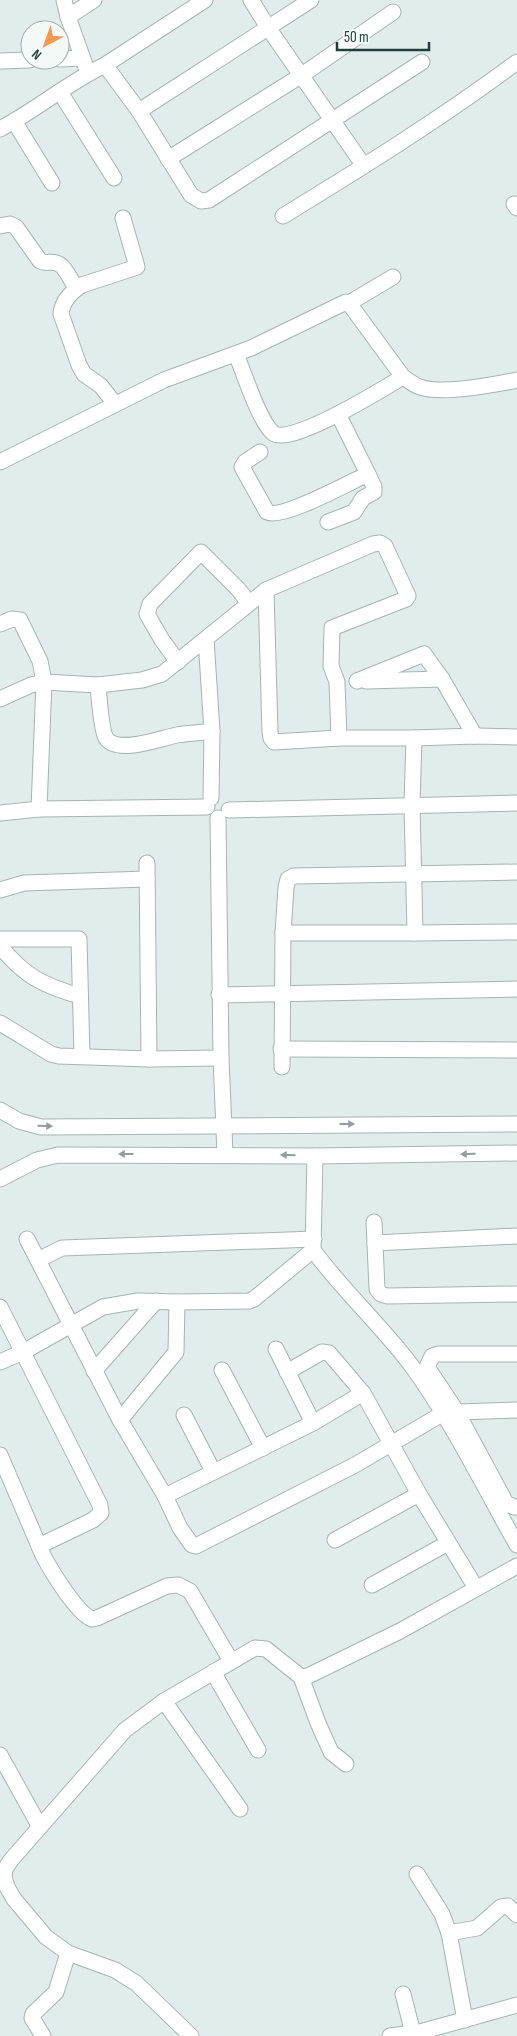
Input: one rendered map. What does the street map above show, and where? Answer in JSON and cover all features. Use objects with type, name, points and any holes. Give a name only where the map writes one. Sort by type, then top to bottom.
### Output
[{"type":"street","points":[[64,0],[68,17],[88,73]]},
{"type":"street","points":[[68,17],[94,0]]},
{"type":"street","points":[[0,129],[88,73],[106,65],[205,0]]},
{"type":"street","points":[[251,0],[364,166]]},
{"type":"street","points":[[139,111],[269,29],[311,0]]},
{"type":"street","points":[[168,158],[302,75],[393,12]]},
{"type":"street","points":[[70,59],[82,58]]},
{"type":"street","points":[[0,61],[20,60]]},
{"type":"street","points":[[106,65],[139,111],[192,195],[201,201],[209,200],[331,119],[422,62]]},
{"type":"street","points":[[283,216],[364,166],[478,91],[517,62]]},
{"type":"street","points":[[60,92],[114,178]]},
{"type":"street","points":[[14,121],[52,183]]},
{"type":"street","points":[[115,404],[101,386],[84,374],[61,314],[65,300],[76,288],[137,267],[123,218]]},
{"type":"street","points":[[0,226],[10,224],[16,227],[40,261],[59,264],[76,288]]},
{"type":"street","points":[[0,462],[164,380],[236,354],[342,304],[349,303],[393,277]]},
{"type":"street","points":[[349,303],[403,378],[414,385],[428,389],[474,387],[517,380]]},
{"type":"street","points":[[236,354],[265,423],[275,435],[281,437],[304,430],[338,414],[403,378]]},
{"type":"street","points":[[328,522],[354,512],[363,498],[374,492],[368,474],[338,414]]},
{"type":"street","points":[[260,452],[244,462],[242,466],[267,512],[270,514],[285,511],[319,498],[368,474]]},
{"type":"street","points":[[0,699],[31,685],[44,682],[98,684],[142,680],[162,674],[266,590],[373,544],[380,543],[385,546],[408,597],[332,628],[331,666],[338,682],[339,738]]},
{"type":"street","points":[[178,662],[162,640],[147,614],[150,604],[201,552],[238,589],[249,603]]},
{"type":"street","points":[[266,590],[271,738],[276,743],[339,738],[517,737]]},
{"type":"street","points":[[0,624],[12,619],[20,620],[40,662],[44,682],[39,809]]},
{"type":"street","points":[[206,639],[212,731],[210,815],[412,804],[517,802]]},
{"type":"street","points":[[357,681],[423,654],[442,679],[475,736]]},
{"type":"street","points":[[338,682],[442,679]]},
{"type":"street","points":[[98,684],[105,735],[110,743],[115,745],[143,744],[176,736],[212,731]]},
{"type":"street","points":[[414,738],[412,874],[415,934]]},
{"type":"street","points":[[0,813],[39,809],[209,802],[219,796],[229,802],[224,814],[220,995],[225,1154]]},
{"type":"street","points":[[147,863],[149,1058]]},
{"type":"street","points":[[282,1067],[283,932],[286,881],[290,877],[517,872]]},
{"type":"street","points":[[0,890],[24,883],[146,880]]},
{"type":"street","points":[[283,932],[415,934],[517,932]]},
{"type":"street","points":[[0,939],[79,939],[82,1056]]},
{"type":"street","points":[[0,946],[19,968],[42,983],[80,996]]},
{"type":"street","points":[[220,995],[517,989]]},
{"type":"street","points":[[0,1023],[51,1054],[59,1056],[221,1058]]},
{"type":"street","points":[[281,1049],[517,1050]]},
{"type":"street","points":[[0,1110],[19,1121],[41,1127],[224,1124],[517,1124]]},
{"type":"street","points":[[0,1179],[37,1160],[58,1155],[225,1154],[315,1156],[517,1153]]},
{"type":"street","points":[[315,1156],[313,1244],[331,1274],[390,1338],[450,1413],[506,1503],[514,1508],[517,1506]]},
{"type":"street","points":[[374,1222],[377,1290],[381,1294],[387,1296],[517,1294]]},
{"type":"street","points":[[376,1243],[517,1236]]},
{"type":"street","points":[[27,1239],[70,1326],[120,1420],[165,1496],[188,1542],[196,1546],[450,1413],[517,1410]]},
{"type":"street","points":[[38,1260],[62,1248],[313,1244]]},
{"type":"street","points":[[0,1362],[23,1352],[103,1307],[138,1301],[177,1302],[254,1299],[313,1244]]},
{"type":"street","points":[[94,1371],[156,1301]]},
{"type":"street","points":[[120,1420],[176,1352],[177,1302]]},
{"type":"street","points":[[0,1307],[101,1509],[98,1516],[93,1520],[39,1546]]},
{"type":"street","points":[[276,1349],[313,1423]]},
{"type":"street","points":[[287,1372],[319,1354],[329,1353],[363,1393],[419,1494],[476,1588]]},
{"type":"street","points":[[517,1354],[438,1354],[432,1356],[427,1367],[517,1545]]},
{"type":"street","points":[[222,1370],[263,1448]]},
{"type":"street","points":[[165,1496],[313,1423],[363,1393]]},
{"type":"street","points":[[184,1415],[213,1471]]},
{"type":"street","points":[[0,1456],[44,1560],[80,1610],[92,1619],[167,1586],[183,1586],[190,1591],[231,1661]]},
{"type":"street","points":[[335,1540],[419,1494]]},
{"type":"street","points":[[372,1584],[448,1543]]},
{"type":"street","points":[[301,1677],[316,1673],[400,1631],[517,1566]]},
{"type":"street","points":[[191,2036],[154,1999],[129,1979],[115,1970],[68,1953],[46,1937],[14,1899],[4,1877],[11,1860],[125,1730],[164,1701],[255,1648],[263,1648],[273,1654],[301,1677],[331,1752],[346,1764]]},
{"type":"street","points":[[213,1672],[258,1750]]},
{"type":"street","points":[[164,1701],[240,1809]]},
{"type":"street","points":[[0,1755],[40,1827]]},
{"type":"street","points":[[417,1874],[442,1914],[449,1933],[465,2020]]},
{"type":"street","points":[[449,1933],[477,1928],[501,1907],[508,1906],[517,1915]]},
{"type":"street","points":[[43,2036],[32,2018],[33,2014],[56,1992],[68,1953]]},
{"type":"street","points":[[403,1994],[413,2033]]},
{"type":"street","points":[[390,2036],[413,2033],[517,2006]]}]
